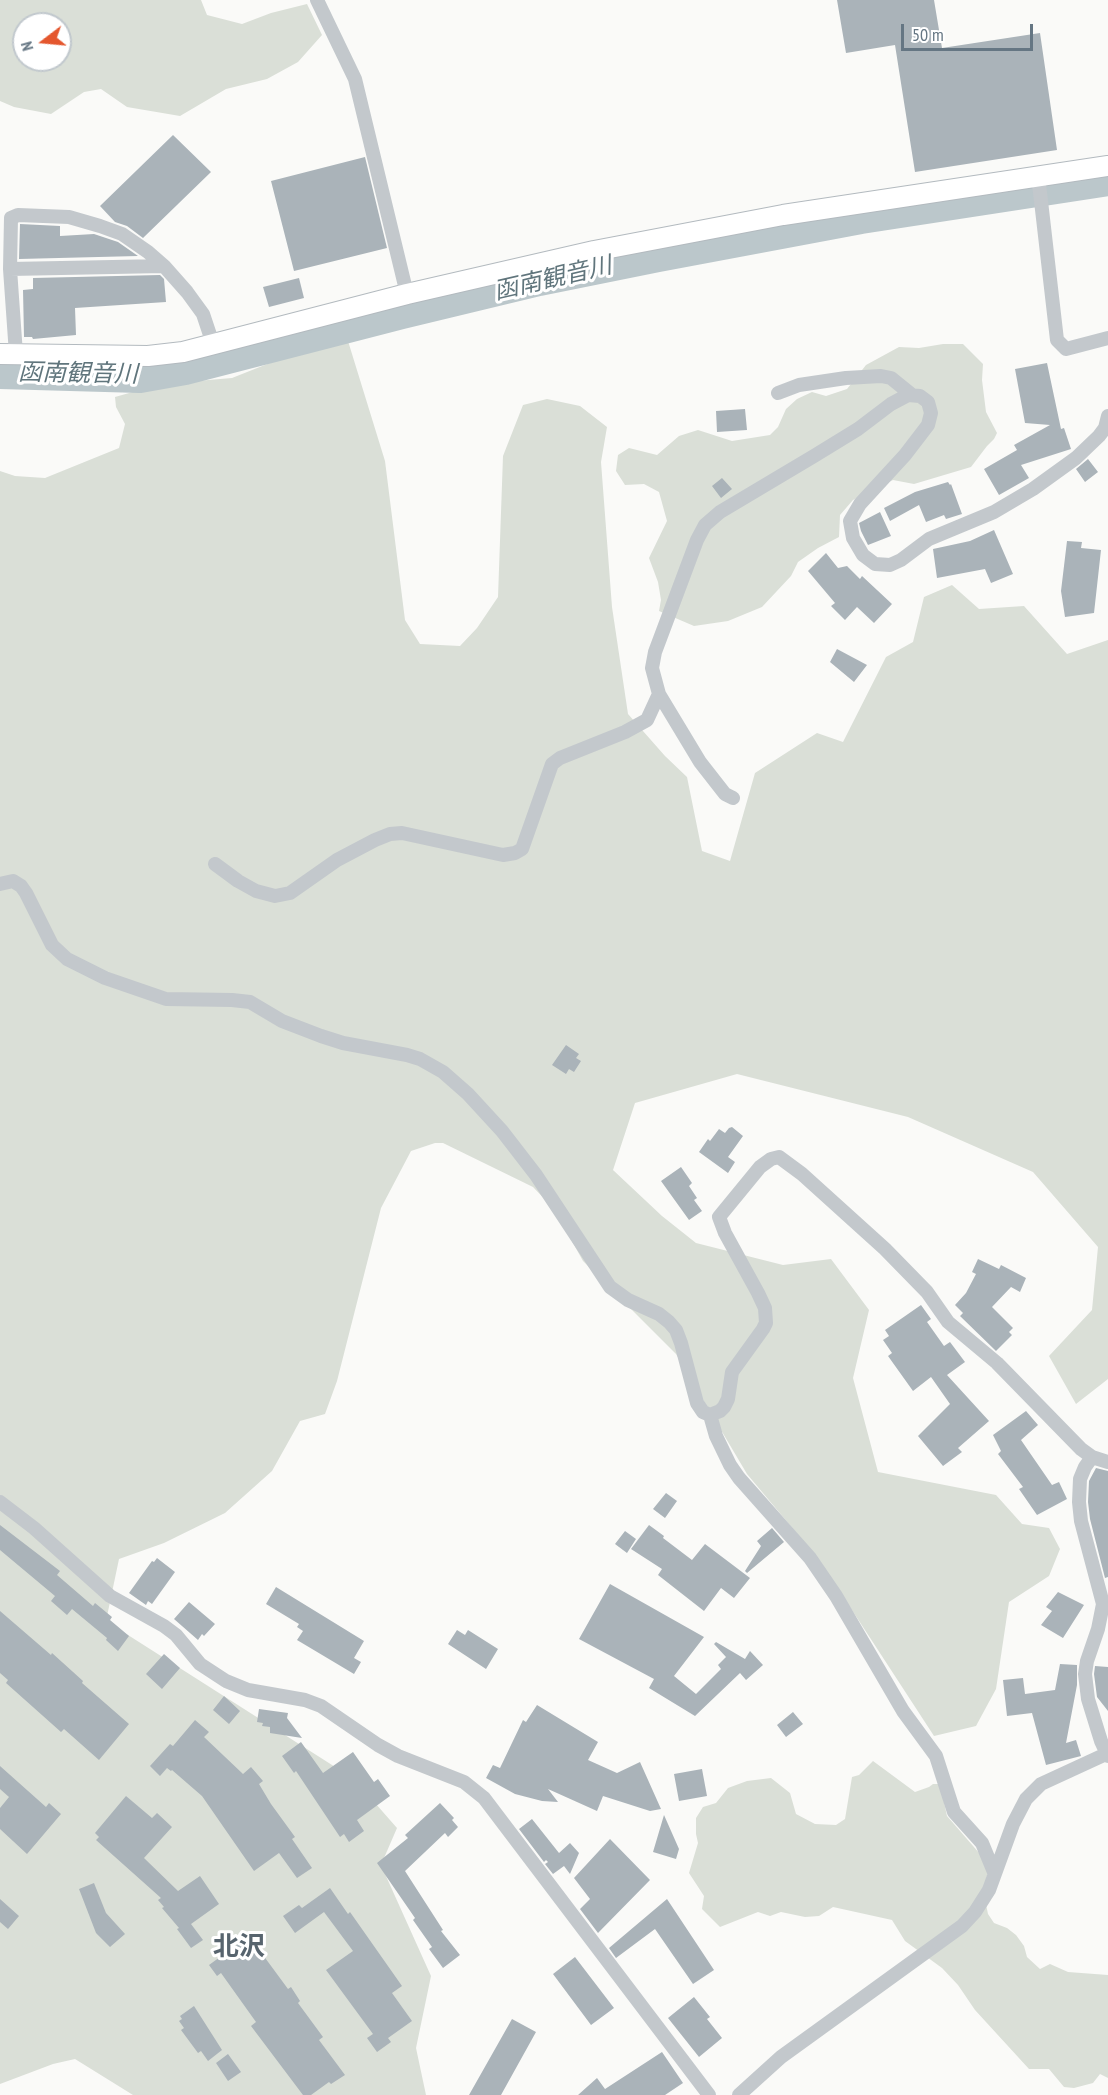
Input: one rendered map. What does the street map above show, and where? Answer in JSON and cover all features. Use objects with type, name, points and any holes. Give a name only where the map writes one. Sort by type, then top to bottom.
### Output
[{"type":"street","points":[[317,0],[355,79],[407,294]]},
{"type":"street","points":[[213,344],[203,314],[187,292],[164,266],[122,234],[69,217],[18,214],[10,218],[8,354],[148,356],[183,352],[407,294],[594,251],[733,224],[1038,175],[1108,166]]},
{"type":"street","points":[[1038,175],[1057,340],[1066,349],[1108,338]]},
{"type":"street","points":[[10,269],[164,266]]},
{"type":"street","points":[[778,393],[799,385],[846,378],[881,376],[891,378],[912,395]]},
{"type":"street","points":[[733,798],[725,794],[700,762],[659,694],[652,668],[655,652],[697,540],[705,525],[720,512],[840,440],[891,404],[912,395],[920,396],[928,402],[931,413],[928,425],[905,455],[860,504],[850,521],[850,528],[862,555],[875,564],[890,565],[901,560],[929,539],[994,512],[1033,489],[1076,458],[1099,436],[1105,428],[1108,416]]},
{"type":"street","points":[[216,864],[256,891],[275,896],[290,893],[337,860],[390,834],[402,833],[503,855],[515,853],[522,849],[552,765],[560,758],[625,732],[647,720],[659,694]]},
{"type":"street","points":[[0,884],[13,881],[21,886],[51,945],[67,959],[105,978],[166,999],[244,1000],[300,1029],[343,1043],[407,1055],[420,1059],[443,1072],[468,1094],[502,1131],[536,1175],[610,1287],[628,1300],[659,1314],[676,1330],[697,1403],[703,1412],[710,1415],[724,1407],[728,1399],[732,1372],[766,1323],[765,1308],[724,1233],[719,1217],[760,1167],[771,1159],[779,1157],[802,1174],[885,1249],[927,1292],[948,1322],[997,1363],[1092,1457],[1108,1462]]},
{"type":"street","points":[[710,1415],[716,1436],[730,1465],[810,1558],[836,1596],[903,1711],[936,1756],[954,1812],[982,1843],[994,1872]]},
{"type":"street","points":[[739,2095],[781,2057],[962,1926],[983,1900],[1020,1809],[1033,1791],[1106,1746],[1088,1699],[1085,1674],[1103,1604],[1078,1503],[1080,1479],[1092,1457]]},
{"type":"street","points":[[0,1502],[34,1528],[110,1596],[176,1635],[200,1664],[226,1682],[248,1690],[305,1700],[321,1706],[378,1745],[398,1756],[464,1782],[484,1798],[709,2095]]},
{"type":"shaded area","points":[[0,0],[201,0],[207,15],[242,24],[271,13],[307,4],[322,35],[298,62],[267,79],[226,89],[180,116],[127,107],[101,89],[84,92],[51,114],[14,107],[0,101]]},
{"type":"shaded area","points":[[348,341],[385,461],[405,620],[420,644],[460,646],[477,628],[498,597],[503,456],[523,405],[547,399],[580,406],[607,427],[601,462],[612,607],[628,714],[687,777],[702,851],[730,861],[755,773],[817,733],[843,742],[886,657],[913,642],[924,597],[952,585],[979,609],[1024,606],[1067,654],[1108,640],[1108,1379],[1076,1404],[1049,1356],[1092,1310],[1098,1247],[1033,1172],[908,1117],[737,1074],[635,1103],[613,1170],[662,1216],[696,1243],[783,1265],[831,1259],[869,1310],[853,1378],[878,1472],[996,1495],[1022,1524],[1049,1528],[1060,1549],[1049,1576],[1009,1602],[996,1689],[976,1726],[934,1736],[820,1561],[747,1474],[676,1354],[583,1261],[554,1209],[533,1187],[443,1143],[435,1143],[411,1151],[381,1208],[337,1381],[325,1414],[300,1421],[272,1471],[225,1513],[164,1543],[119,1559],[106,1621],[354,1779],[397,1828],[381,1865],[431,1976],[416,2048],[426,2095],[133,2095],[75,2059],[53,2064],[0,2084],[0,471],[15,476],[45,478],[119,448],[125,424],[116,407],[115,397],[161,384],[232,378],[300,351]]},
{"type":"shaded area","points":[[943,344],[963,344],[983,364],[982,380],[986,412],[997,433],[971,467],[914,484],[893,480],[853,500],[840,515],[839,537],[798,562],[791,576],[762,607],[728,621],[694,626],[659,611],[661,600],[658,582],[649,558],[667,521],[659,492],[644,484],[625,485],[616,471],[618,455],[629,448],[657,455],[679,436],[698,430],[732,441],[770,435],[778,427],[786,409],[797,399],[812,392],[826,396],[847,389],[866,365],[899,347],[919,348]]},
{"type":"shaded area","points":[[873,1761],[915,1792],[933,1784],[940,1784],[947,1816],[980,1854],[989,1869],[983,1890],[988,1914],[994,1923],[1007,1928],[1016,1935],[1024,1946],[1027,1957],[1040,1969],[1050,1964],[1068,1972],[1108,1975],[1108,2078],[1100,2074],[1093,2083],[1074,2088],[1064,2087],[1049,2069],[1029,2069],[975,2010],[958,1985],[942,1968],[905,1941],[892,1920],[833,1907],[819,1916],[805,1917],[781,1912],[770,1916],[758,1912],[720,1927],[702,1909],[704,1896],[689,1873],[698,1843],[696,1818],[703,1807],[716,1803],[728,1788],[747,1781],[771,1778],[790,1793],[796,1814],[815,1824],[836,1825],[845,1819],[852,1777],[859,1775]]},
{"type":"building","points":[[837,0],[934,0],[942,48],[1040,33],[1057,150],[915,172],[895,45],[846,53]]},
{"type":"building","points":[[173,135],[211,172],[143,238],[127,226],[115,222],[100,206]]},
{"type":"building","points":[[365,157],[387,248],[294,271],[271,181]]},
{"type":"building","points":[[20,224],[60,226],[60,236],[94,234],[118,242],[138,256],[19,259]]},
{"type":"building","points":[[160,275],[164,279],[166,302],[75,308],[76,335],[33,339],[24,337],[23,290],[33,289],[33,278]]},
{"type":"building","points":[[299,278],[304,298],[269,307],[263,287]]},
{"type":"building","points":[[1047,363],[1061,429],[1064,428],[1071,449],[1021,465],[1029,478],[999,495],[984,469],[1017,450],[1014,445],[1050,425],[1025,423],[1015,369]]},
{"type":"building","points":[[745,409],[747,430],[717,432],[716,411]]},
{"type":"building","points":[[1088,459],[1098,472],[1085,482],[1076,469]]},
{"type":"building","points":[[722,478],[732,489],[721,498],[712,486]]},
{"type":"building","points":[[948,482],[951,484],[962,514],[946,519],[944,515],[926,522],[919,505],[890,521],[884,508],[915,492]]},
{"type":"building","points":[[880,512],[891,536],[868,545],[859,523]]},
{"type":"building","points":[[994,530],[1013,574],[991,583],[985,569],[937,578],[933,549],[970,541]]},
{"type":"building","points":[[1067,541],[1082,542],[1081,548],[1101,550],[1094,613],[1065,617],[1061,591]]},
{"type":"building","points":[[826,553],[838,568],[847,566],[860,579],[862,576],[892,604],[874,623],[857,607],[845,620],[831,606],[835,603],[808,571]]},
{"type":"building","points":[[837,649],[867,665],[854,682],[830,662]]},
{"type":"building","points":[[566,1045],[579,1054],[576,1058],[581,1061],[574,1072],[569,1069],[566,1074],[552,1065]]},
{"type":"building","points":[[732,1127],[743,1136],[728,1157],[735,1162],[728,1173],[699,1152],[719,1129],[725,1133]]},
{"type":"building","points":[[681,1167],[692,1183],[689,1186],[697,1198],[694,1200],[702,1211],[689,1220],[661,1181]]},
{"type":"building","points":[[978,1259],[999,1269],[1001,1265],[1026,1278],[1020,1292],[1011,1287],[992,1307],[1013,1328],[1009,1332],[1012,1335],[996,1351],[960,1316],[963,1313],[955,1305],[966,1293],[976,1274],[972,1272]]},
{"type":"building","points":[[921,1305],[931,1319],[927,1322],[944,1346],[950,1342],[965,1362],[947,1375],[989,1421],[958,1448],[962,1452],[943,1466],[918,1436],[950,1404],[931,1377],[913,1391],[888,1356],[892,1353],[883,1340],[889,1336],[885,1330]]},
{"type":"building","points":[[1026,1411],[1038,1425],[1021,1440],[1052,1485],[1059,1482],[1067,1499],[1037,1515],[1019,1489],[1023,1487],[998,1454],[1001,1451],[993,1435]]},
{"type":"building","points":[[1096,1468],[1108,1471],[1108,1577],[1105,1578],[1088,1502],[1089,1481]]},
{"type":"building","points":[[666,1493],[677,1501],[665,1518],[653,1509]]},
{"type":"building","points":[[0,1525],[60,1571],[57,1575],[93,1606],[95,1603],[112,1617],[110,1620],[129,1636],[118,1651],[106,1640],[107,1638],[72,1609],[67,1615],[51,1601],[55,1596],[0,1550]]},
{"type":"building","points":[[649,1525],[692,1560],[705,1544],[750,1578],[734,1598],[721,1588],[704,1611],[658,1575],[662,1569],[631,1549]]},
{"type":"building","points":[[772,1528],[784,1542],[747,1573],[745,1571],[761,1546],[757,1541]]},
{"type":"building","points":[[625,1531],[636,1539],[627,1553],[615,1544]]},
{"type":"building","points":[[157,1558],[175,1572],[152,1604],[148,1601],[146,1605],[129,1593],[152,1561],[154,1562]]},
{"type":"building","points":[[610,1584],[704,1637],[674,1676],[696,1694],[721,1669],[718,1665],[726,1657],[714,1644],[716,1642],[745,1659],[750,1651],[763,1665],[746,1680],[740,1673],[695,1716],[649,1688],[654,1679],[579,1639]]},
{"type":"building","points":[[276,1587],[364,1641],[354,1658],[361,1662],[354,1674],[297,1640],[303,1631],[297,1627],[299,1624],[266,1604]]},
{"type":"building","points":[[1058,1592],[1084,1605],[1063,1638],[1041,1625],[1052,1611],[1046,1607]]},
{"type":"building","points":[[189,1602],[215,1624],[198,1640],[174,1619]]},
{"type":"building","points":[[0,1611],[51,1655],[52,1653],[129,1724],[99,1760],[64,1729],[61,1732],[6,1683],[8,1680],[0,1673]]},
{"type":"building","points":[[457,1630],[465,1635],[468,1630],[498,1649],[486,1669],[448,1644]]},
{"type":"building","points":[[164,1654],[180,1668],[162,1689],[146,1674]]},
{"type":"building","points":[[1060,1664],[1077,1665],[1077,1685],[1066,1743],[1076,1740],[1081,1756],[1046,1765],[1032,1713],[1007,1716],[1003,1680],[1023,1678],[1025,1694],[1055,1690]]},
{"type":"building","points":[[1095,1666],[1108,1667],[1108,1711],[1097,1697]]},
{"type":"building","points":[[224,1696],[240,1711],[229,1724],[213,1710]]},
{"type":"building","points":[[537,1705],[598,1742],[588,1760],[617,1773],[640,1762],[661,1809],[650,1811],[603,1796],[597,1811],[548,1789],[558,1802],[542,1801],[515,1794],[486,1778],[493,1765],[500,1768],[523,1720],[526,1722]]},
{"type":"building","points":[[259,1709],[288,1713],[287,1718],[302,1738],[270,1733],[270,1727],[262,1726],[263,1723],[257,1722]]},
{"type":"building","points":[[793,1712],[803,1724],[786,1737],[777,1725]]},
{"type":"building","points":[[195,1720],[209,1732],[204,1737],[243,1774],[251,1767],[263,1781],[259,1784],[295,1837],[292,1839],[312,1868],[297,1878],[279,1853],[254,1871],[202,1796],[172,1770],[167,1768],[160,1776],[150,1766],[170,1744],[173,1746]]},
{"type":"building","points":[[301,1742],[323,1773],[353,1752],[374,1782],[378,1779],[390,1796],[357,1820],[364,1831],[349,1842],[344,1834],[340,1837],[296,1771],[294,1773],[282,1756]]},
{"type":"building","points":[[0,1766],[46,1807],[49,1803],[61,1814],[27,1854],[0,1829],[0,1808],[9,1797],[0,1789]]},
{"type":"building","points":[[702,1769],[707,1796],[679,1801],[674,1774]]},
{"type":"building","points":[[126,1796],[152,1818],[157,1813],[172,1827],[144,1858],[178,1891],[200,1876],[219,1904],[191,1924],[203,1940],[191,1948],[177,1929],[179,1928],[162,1908],[164,1907],[158,1900],[161,1898],[96,1840],[99,1837],[95,1833]]},
{"type":"building","points":[[440,1803],[454,1818],[452,1820],[458,1827],[448,1837],[445,1833],[405,1871],[443,1930],[441,1931],[460,1955],[443,1968],[429,1949],[432,1947],[413,1920],[415,1918],[377,1863],[408,1838],[405,1835]]},
{"type":"building","points":[[664,1815],[679,1849],[676,1859],[653,1852]]},
{"type":"building","points":[[532,1819],[559,1853],[570,1843],[579,1853],[570,1874],[564,1866],[553,1874],[545,1864],[548,1862],[546,1860],[544,1862],[519,1829]]},
{"type":"building","points":[[610,1839],[650,1880],[598,1933],[580,1909],[590,1899],[574,1878]]},
{"type":"building","points":[[94,1883],[106,1913],[125,1934],[110,1947],[96,1933],[79,1889]]},
{"type":"building","points":[[330,1888],[348,1914],[350,1912],[402,1986],[392,1993],[412,2021],[388,2038],[391,2042],[377,2052],[367,2038],[373,2034],[326,1970],[353,1951],[324,1912],[295,1933],[283,1916],[299,1905],[302,1908]]},
{"type":"building","points":[[0,1899],[19,1916],[8,1929],[0,1922]]},
{"type":"building","points":[[667,1899],[714,1970],[693,1984],[655,1929],[616,1958],[609,1948]]},
{"type":"building","points":[[249,1936],[288,1989],[291,1987],[300,2001],[298,2003],[323,2037],[319,2040],[345,2075],[331,2084],[329,2082],[311,2095],[303,2095],[251,2026],[256,2022],[221,1973],[217,1976],[209,1965]]},
{"type":"building","points":[[575,1957],[614,2008],[591,2025],[553,1974]]},
{"type":"building","points":[[694,1997],[710,2017],[707,2019],[722,2038],[699,2057],[668,2018]]},
{"type":"building","points":[[194,2006],[222,2050],[208,2061],[201,2051],[198,2053],[181,2030],[184,2028],[179,2021],[182,2019],[180,2016]]},
{"type":"building","points":[[512,2019],[536,2032],[501,2095],[469,2095]]},
{"type":"building","points":[[662,2052],[683,2083],[665,2095],[578,2095],[597,2078],[605,2089]]},
{"type":"building","points":[[228,2054],[241,2072],[228,2081],[216,2063]]},
{"type":"waterway","name":"函南観音川","points":[[0,373],[140,377],[185,369],[539,280],[861,218],[1108,180]]},
{"type":"district","name":"北沢","points":[[239,1948]]}]
